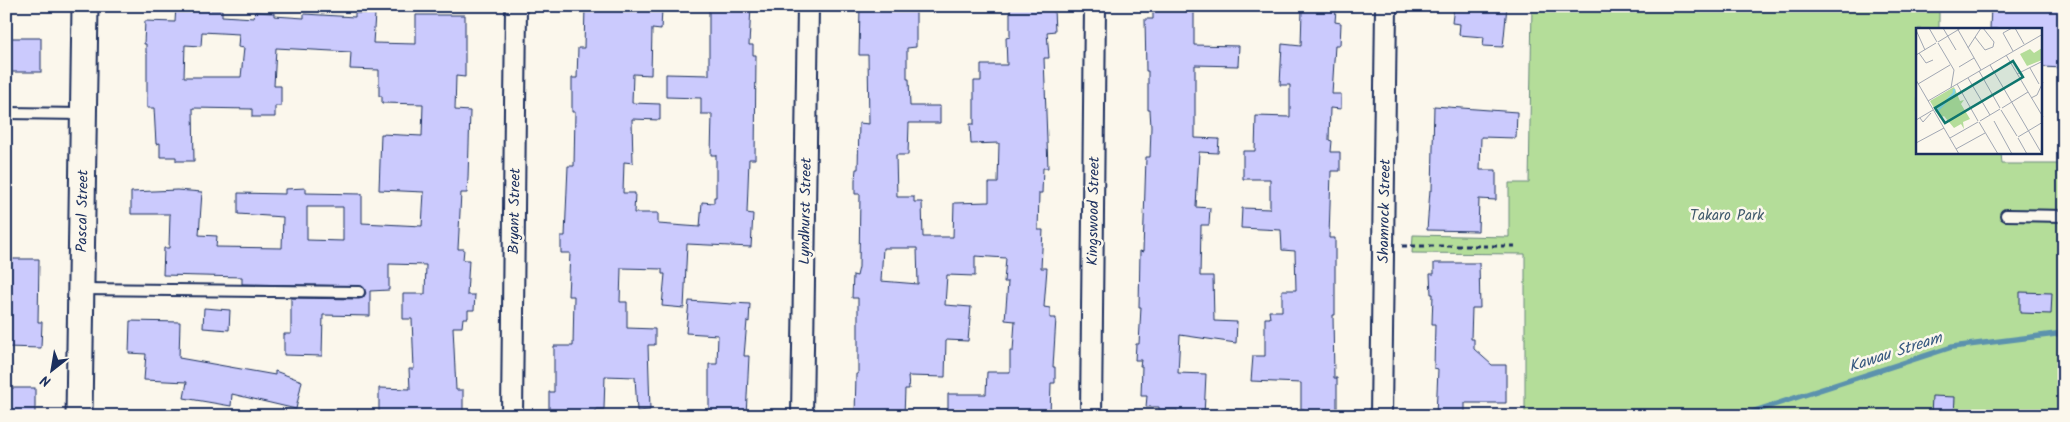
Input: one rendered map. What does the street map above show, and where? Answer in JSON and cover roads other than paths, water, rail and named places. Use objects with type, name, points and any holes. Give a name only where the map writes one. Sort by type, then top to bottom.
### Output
[{"type":"street","name":"Pascal Street","points":[[79,416],[85,6]]},
{"type":"street","name":"Bryant Street","points":[[512,416],[516,6]]},
{"type":"street","name":"Lyndhurst Street","points":[[802,416],[808,6]]},
{"type":"street","name":"Kingswood Street","points":[[1091,416],[1096,6]]},
{"type":"street","name":"Shamrock Street","points":[[1382,416],[1386,6]]},
{"type":"lane","points":[[6,112],[84,114]]},
{"type":"lane","points":[[2006,216],[2064,216]]},
{"type":"lane","points":[[81,289],[359,292]]},
{"type":"waterway","name":"Kawau Stream","points":[[1739,416],[1952,347],[2064,333]]},
{"type":"park label","name":"Takaro Park","points":[[1727,215]]}]
